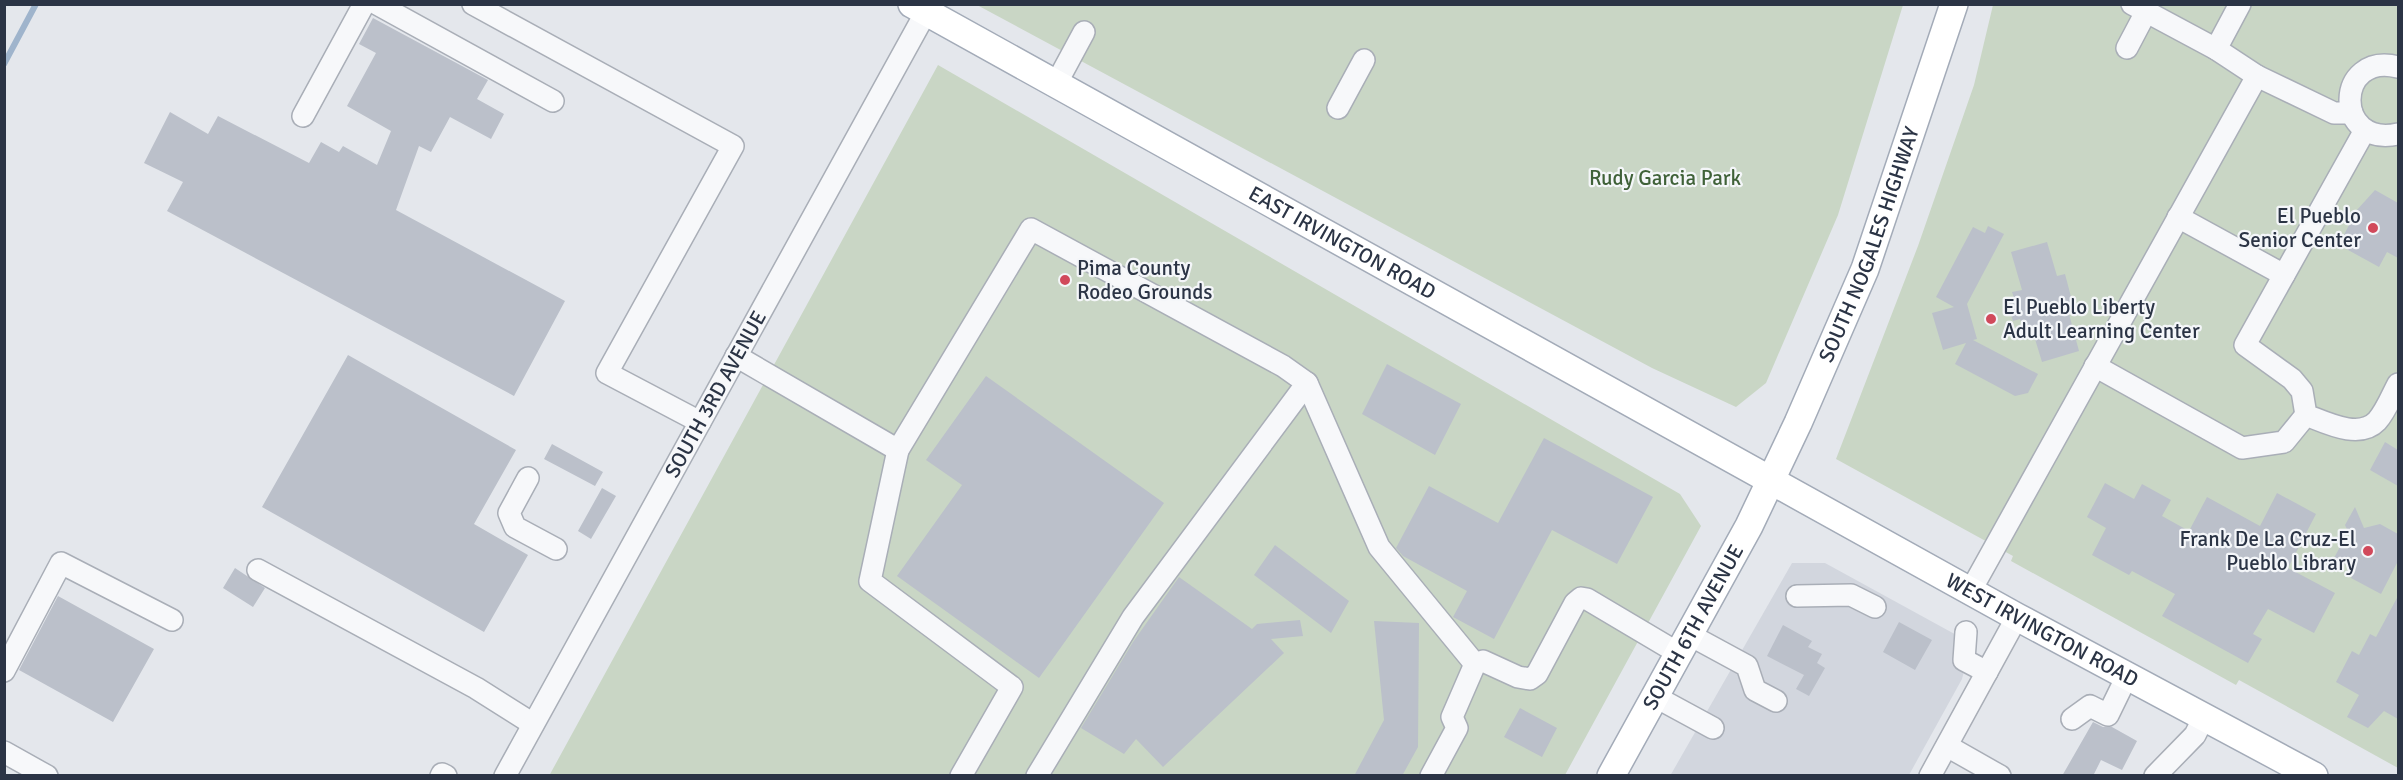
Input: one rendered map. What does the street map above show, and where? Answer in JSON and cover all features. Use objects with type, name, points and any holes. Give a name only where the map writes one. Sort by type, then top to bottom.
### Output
[{"type":"main road","name":"SOUTH NOGALES HIGHWAY","points":[[1772,480],[1865,269],[1954,4]]},
{"type":"main road","name":"EAST IRVINGTON ROAD","points":[[919,8],[1772,480]]},
{"type":"main road","name":"WEST IRVINGTON ROAD","points":[[1772,480],[2301,772]]},
{"type":"main road","name":"SOUTH 6TH AVENUE","points":[[1611,776],[1772,480]]},
{"type":"street","points":[[303,116],[364,4]]},
{"type":"street","points":[[377,4],[553,101]]},
{"type":"street","points":[[473,4],[733,146],[607,373],[700,422]]},
{"type":"street","points":[[2216,49],[2240,4]]},
{"type":"street","name":"SOUTH 3RD AVENUE","points":[[505,776],[736,356],[919,8]]},
{"type":"street","points":[[2127,48],[2139,8],[2216,49],[2257,76],[2358,122],[2375,135],[2388,137],[2398,134]]},
{"type":"street","points":[[1056,84],[1084,32]]},
{"type":"street","points":[[1338,108],[1364,60]]},
{"type":"street","points":[[2095,366],[2242,448],[2284,442],[2306,415],[2302,391],[2292,379],[2245,345],[2284,275],[2358,122],[2350,95],[2357,78],[2365,70],[2376,65],[2388,64],[2398,67]]},
{"type":"street","points":[[1971,590],[2257,76]]},
{"type":"street","points":[[2178,217],[2284,275]]},
{"type":"street","points":[[961,776],[1012,687],[870,581],[898,450],[1031,229],[1283,366],[1307,383],[1379,547],[1475,664]]},
{"type":"street","points":[[736,356],[898,450]]},
{"type":"street","points":[[1037,776],[1133,617],[1307,383]]},
{"type":"street","points":[[2306,415],[2338,427],[2361,430],[2376,422],[2398,384]]},
{"type":"street","points":[[528,478],[509,513],[515,527],[556,549]]},
{"type":"street","points":[[4,671],[61,563],[172,620]]},
{"type":"street","points":[[258,570],[477,688],[533,724]]},
{"type":"street","points":[[1797,596],[1851,595],[1875,607]]},
{"type":"street","points":[[1431,776],[1457,728],[1452,717],[1475,664],[1483,661],[1489,662],[1518,677],[1530,679],[1537,674],[1575,603],[1581,598],[1683,644],[1747,666],[1755,690],[1776,701]]},
{"type":"street","points":[[1935,774],[1947,746],[2018,617]]},
{"type":"street","points":[[1966,632],[1964,660],[1987,672]]},
{"type":"street","points":[[2072,719],[2090,706],[2108,715],[2127,676]]},
{"type":"street","points":[[1654,696],[1713,728]]},
{"type":"street","points":[[2155,776],[2195,735],[2204,717]]},
{"type":"street","points":[[1947,746],[2000,776]]},
{"type":"street","points":[[4,752],[47,776]]},
{"type":"shaded area","points":[[1792,563],[1825,563],[1971,643],[1962,679],[1909,775],[1670,776]]},
{"type":"green space","name":"Rudy Garcia Park","points":[[977,5],[1903,5],[1838,215],[1766,383],[1736,407],[1652,368]]},
{"type":"green space","points":[[1993,5],[2398,5],[2398,768],[2239,680],[2236,685],[2011,561],[2013,556],[1836,459],[1918,246],[1974,85]]},
{"type":"green space","name":"Pima County Rodeo Grounds","points":[[938,65],[1680,494],[1701,526],[1565,775],[549,776]]},
{"type":"building","points":[[373,18],[488,80],[477,99],[504,114],[491,139],[450,117],[431,152],[419,146],[396,210],[565,301],[514,396],[167,211],[183,182],[144,163],[170,112],[208,134],[218,116],[309,163],[321,142],[339,152],[343,146],[377,165],[391,131],[347,106],[376,53],[359,44]]},
{"type":"building","name":"El Pueblo Senior Center","points":[[2375,190],[2398,203],[2398,258],[2387,252],[2379,267],[2339,245],[2356,211]]},
{"type":"building","points":[[1988,226],[2004,234],[1967,304],[1977,339],[1973,340],[2038,374],[2028,393],[2015,396],[1955,364],[1966,343],[1943,350],[1932,313],[1954,307],[1936,297],[1973,227],[1985,233]]},
{"type":"building","points":[[2047,242],[2057,276],[2065,274],[2075,312],[2069,314],[2079,351],[2042,362],[2031,326],[2023,328],[2020,319],[2013,321],[2007,303],[2015,301],[2012,292],[2022,290],[2011,252]]},
{"type":"building","points":[[348,355],[516,450],[474,524],[528,555],[484,632],[262,507]]},
{"type":"building","points":[[1387,364],[1461,404],[1435,455],[1362,414]]},
{"type":"building","points":[[986,376],[1164,503],[1039,678],[897,576],[962,485],[926,460]]},
{"type":"building","points":[[1544,438],[1653,497],[1617,564],[1552,530],[1494,639],[1453,617],[1467,591],[1403,556],[1396,548],[1429,486],[1498,523]]},
{"type":"building","points":[[2385,442],[2398,450],[2398,486],[2370,470]]},
{"type":"building","points":[[552,444],[603,472],[595,486],[544,459]]},
{"type":"building","points":[[2105,483],[2134,499],[2142,484],[2171,500],[2162,516],[2189,531],[2207,497],[2260,526],[2277,493],[2316,514],[2288,568],[2335,593],[2314,633],[2268,609],[2253,634],[2262,639],[2248,663],[2162,616],[2175,594],[2132,571],[2129,575],[2092,555],[2106,528],[2087,517]]},
{"type":"building","points":[[602,488],[616,496],[591,539],[578,531]]},
{"type":"building","name":"Frank De La Cruz-El Pueblo Library","points":[[2355,507],[2364,528],[2380,524],[2398,534],[2398,561],[2381,594],[2351,578],[2355,570],[2334,558],[2342,543],[2351,538],[2345,525]]},
{"type":"building","points":[[1275,545],[1349,601],[1331,633],[1254,575]]},
{"type":"building","points":[[235,568],[265,588],[253,607],[223,588]]},
{"type":"building","points":[[1179,577],[1252,629],[1257,624],[1300,620],[1303,636],[1271,639],[1284,653],[1163,767],[1136,739],[1124,754],[1081,728],[1133,642]]},
{"type":"building","points":[[58,596],[154,649],[113,722],[19,670]]},
{"type":"building","points":[[2398,596],[2398,719],[2384,711],[2368,728],[2347,717],[2359,695],[2336,682],[2352,651],[2359,655],[2370,634],[2376,637]]},
{"type":"building","points":[[1374,621],[1419,623],[1418,747],[1402,776],[1354,776],[1384,720]]},
{"type":"building","points":[[1899,622],[1932,640],[1915,670],[1883,652]]},
{"type":"building","points":[[1783,625],[1812,641],[1808,647],[1822,654],[1817,663],[1825,668],[1809,696],[1796,689],[1804,675],[1767,656]]},
{"type":"building","points":[[1520,708],[1557,728],[1542,757],[1504,737]]},
{"type":"building","points":[[2093,722],[2103,727],[2112,727],[2137,741],[2122,770],[2101,760],[2093,776],[2062,776]]},
{"type":"waterway","points":[[4,64],[36,4]]},
{"type":"place","name":"El Pueblo Senior Center","points":[[2373,228]]},
{"type":"place","name":"Pima County Rodeo Grounds","points":[[1065,280]]},
{"type":"place","name":"El Pueblo Liberty Adult Learning Center","points":[[1991,319]]},
{"type":"place","name":"Frank De La Cruz-El Pueblo Library","points":[[2368,551]]}]
